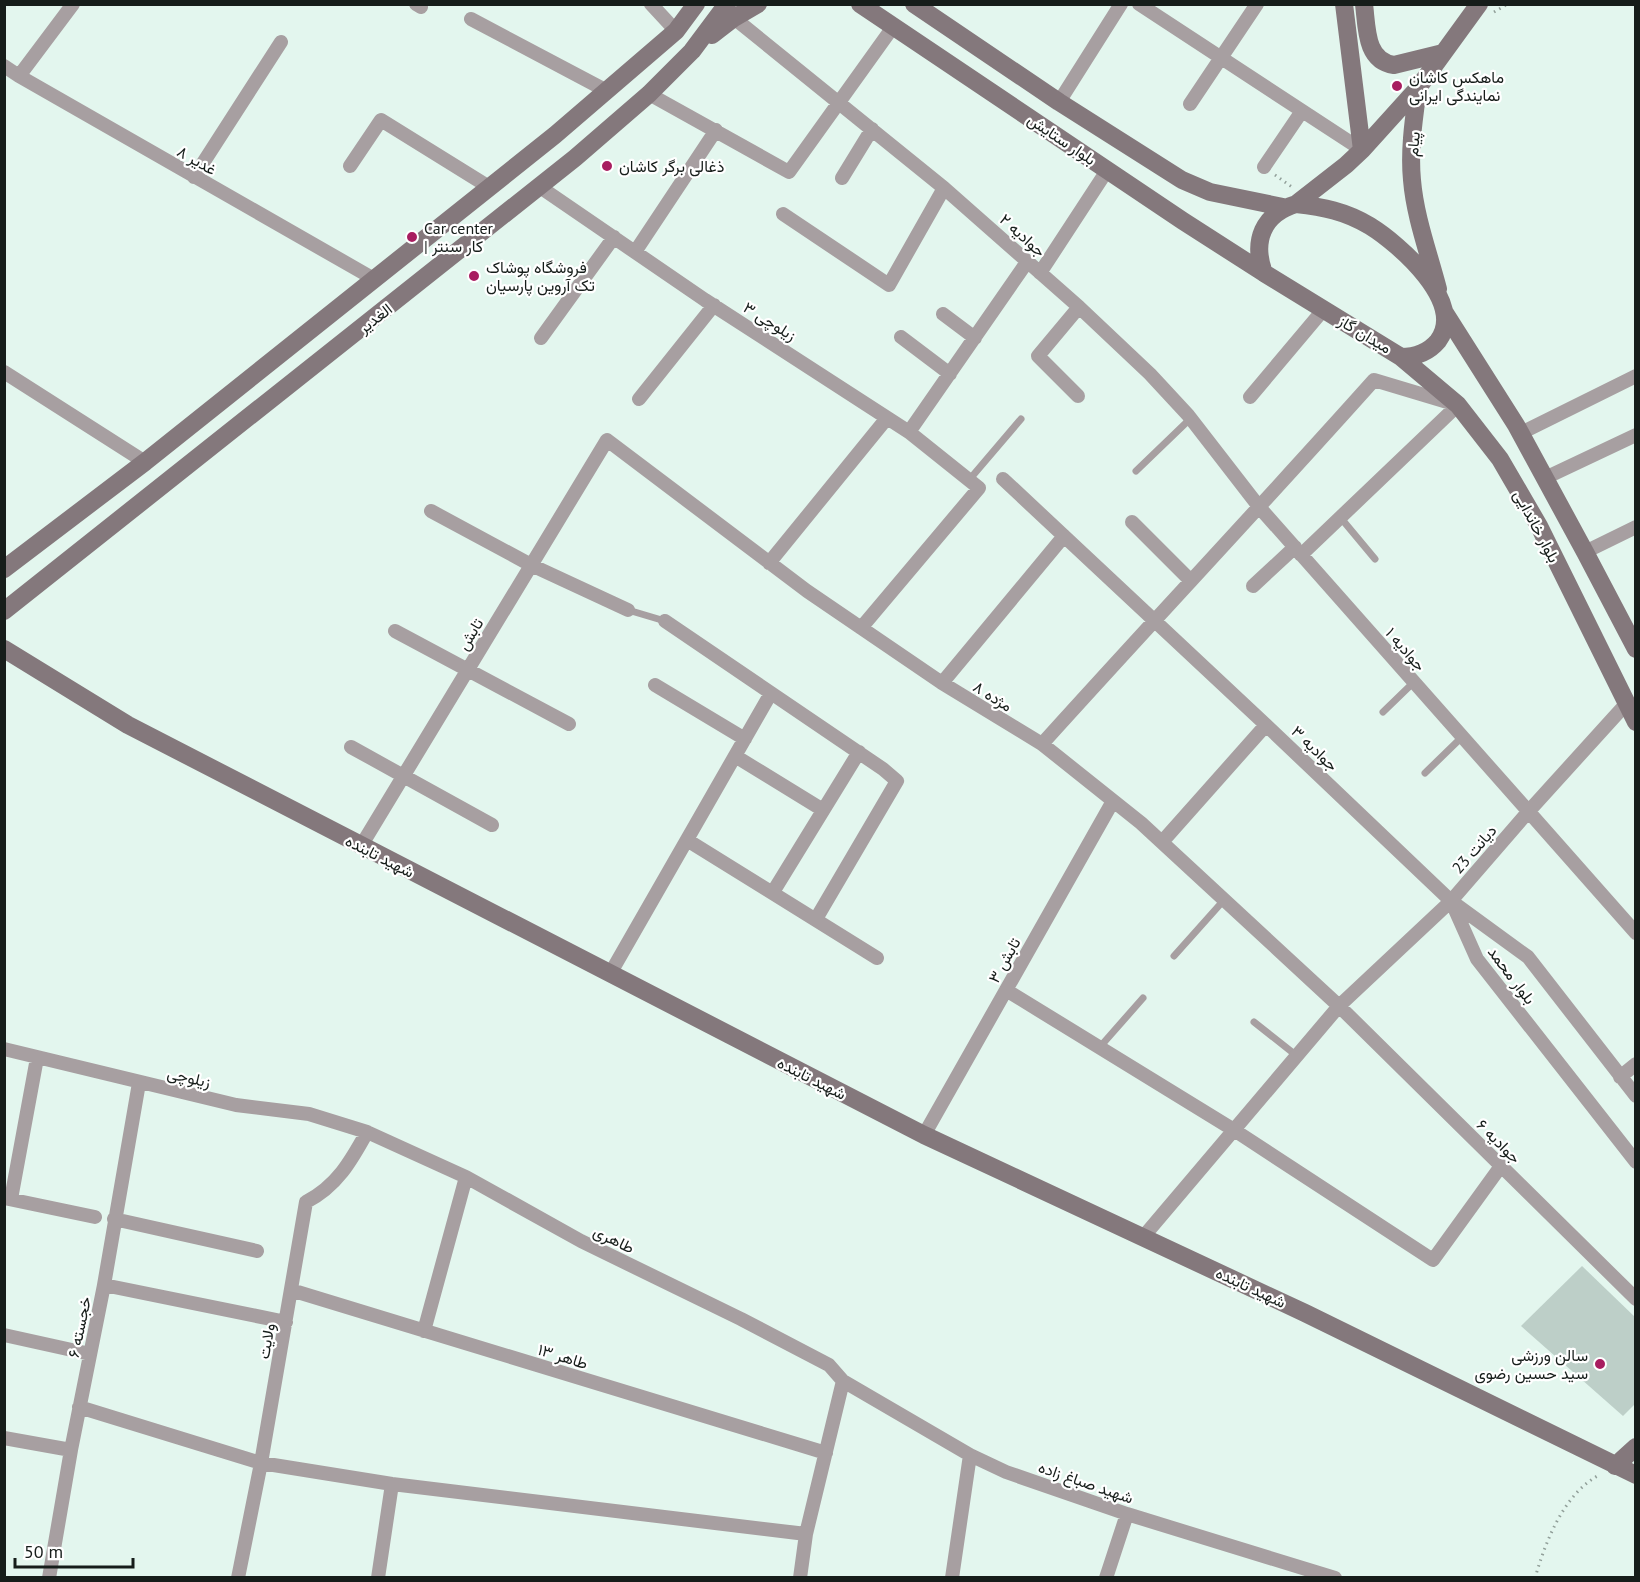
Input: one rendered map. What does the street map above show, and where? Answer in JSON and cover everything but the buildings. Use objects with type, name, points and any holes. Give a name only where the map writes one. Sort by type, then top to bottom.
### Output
[{"type":"main road","points":[[676,32],[683,4]]},
{"type":"main road","name":"الغدیر","points":[[4,569],[145,462],[555,135],[676,32],[696,4]]},
{"type":"main road","points":[[730,11],[758,4]]},
{"type":"main road","points":[[846,4],[862,6]]},
{"type":"main road","name":"بلوار ستایش","points":[[914,4],[1059,102],[1182,180],[1210,192],[1294,203]]},
{"type":"main road","points":[[1344,4],[1362,150]]},
{"type":"main road","points":[[1364,4],[1370,46],[1374,54],[1386,64],[1394,65],[1443,53]]},
{"type":"main road","name":"پیام","points":[[1443,306],[1415,202],[1412,181],[1411,152],[1418,88],[1479,4]]},
{"type":"main road","name":"بلوار ستایش","points":[[862,6],[1264,273]]},
{"type":"main road","name":"الغدیر","points":[[4,611],[540,187],[649,94],[730,11]]},
{"type":"main road","points":[[982,86],[998,61]]},
{"type":"main road","points":[[1264,273],[1259,253],[1262,233],[1267,222],[1275,213],[1294,203],[1347,165],[1418,88]]},
{"type":"main road","points":[[555,135],[575,158]]},
{"type":"main road","points":[[1294,203],[1314,205],[1344,213],[1371,227],[1415,264],[1443,306]]},
{"type":"main road","name":"میدان گاز","points":[[1264,273],[1401,357],[1420,355],[1435,345],[1444,329],[1443,306]]},
{"type":"main road","name":"بلوار خاندایی","points":[[1443,306],[1521,433],[1585,552],[1629,623],[1635,649]]},
{"type":"main road","name":"بلوار خاندایی","points":[[1401,357],[1458,405],[1500,459],[1539,526],[1635,722]]},
{"type":"main road","name":"شهید تابنده","points":[[4,649],[128,725],[924,1135],[1305,1312],[1635,1475]]},
{"type":"main road","points":[[1616,1466],[1635,1447]]},
{"type":"street","points":[[18,76],[73,4]]},
{"type":"street","points":[[651,4],[676,32]]},
{"type":"street","points":[[1059,102],[1121,4]]},
{"type":"street","points":[[1140,4],[1362,150]]},
{"type":"street","points":[[1190,104],[1257,4]]},
{"type":"street","name":"جوادیه ۲","points":[[730,11],[944,188],[1079,307],[1150,374],[1190,418],[1260,508]]},
{"type":"street","points":[[471,19],[607,91]]},
{"type":"street","points":[[649,94],[789,172],[893,27]]},
{"type":"street","points":[[194,177],[281,42]]},
{"type":"street","name":"غدیر ۸","points":[[4,66],[374,279]]},
{"type":"street","points":[[1264,167],[1302,111]]},
{"type":"street","points":[[350,166],[381,120],[489,187]]},
{"type":"street","points":[[842,178],[872,129]]},
{"type":"street","points":[[635,252],[716,130]]},
{"type":"street","points":[[1040,273],[1108,170]]},
{"type":"street","name":"زیلوچی ۳","points":[[540,187],[714,306],[909,432],[974,484]]},
{"type":"street","points":[[783,214],[889,285],[944,188]]},
{"type":"street","points":[[541,338],[614,237]]},
{"type":"street","points":[[909,432],[1027,262]]},
{"type":"street","points":[[639,399],[714,306]]},
{"type":"street","points":[[1078,396],[1038,357],[1079,307]]},
{"type":"street","points":[[1250,397],[1324,309]]},
{"type":"street","points":[[943,314],[975,338]]},
{"type":"street","points":[[901,337],[950,374]]},
{"type":"street","points":[[4,372],[145,462]]},
{"type":"street","points":[[1521,433],[1635,376]]},
{"type":"street","points":[[1042,744],[1154,620],[1260,508],[1374,380],[1458,405],[1340,517],[1253,586]]},
{"type":"street","points":[[769,563],[887,418]]},
{"type":"street","points":[[1545,478],[1635,435]]},
{"type":"street","name":"مژده ۸","points":[[607,440],[769,563],[861,628],[942,683],[1042,744],[1162,842],[1339,1006]]},
{"type":"street","name":"تابش","points":[[361,846],[607,440]]},
{"type":"street","name":"جوادیه ۳","points":[[1003,479],[1451,901]]},
{"type":"street","points":[[861,628],[974,484]]},
{"type":"street","name":"جوادیه ۱","points":[[1260,508],[1635,933]]},
{"type":"street","points":[[431,511],[531,565],[628,610]]},
{"type":"street","points":[[1132,522],[1191,581]]},
{"type":"street","points":[[1585,552],[1635,527]]},
{"type":"street","points":[[942,683],[1064,536]]},
{"type":"street","points":[[665,621],[897,781],[816,919]]},
{"type":"street","points":[[395,631],[569,724]]},
{"type":"street","points":[[655,685],[745,739]]},
{"type":"street","points":[[610,974],[771,693]]},
{"type":"street","name":"دیانت 23","points":[[1144,1236],[1339,1006],[1451,901],[1626,704]]},
{"type":"street","points":[[1162,842],[1266,725]]},
{"type":"street","points":[[351,747],[492,825]]},
{"type":"street","points":[[773,892],[858,753]]},
{"type":"street","points":[[735,756],[823,810]]},
{"type":"street","name":"تابش ۳","points":[[924,1135],[1113,801]]},
{"type":"street","points":[[687,840],[877,958]]},
{"type":"street","name":"بلوار محمد","points":[[1451,901],[1528,957],[1635,1096]]},
{"type":"street","name":"بلوار محمد","points":[[1451,901],[1477,959],[1635,1162]]},
{"type":"street","points":[[1006,990],[1234,1130],[1433,1260],[1501,1166]]},
{"type":"street","name":"جوادیه ۶","points":[[1339,1006],[1635,1299]]},
{"type":"street","name":"زیلوچی","points":[[4,1049],[236,1105],[309,1114],[367,1132]]},
{"type":"street","points":[[37,1058],[8,1198],[95,1217]]},
{"type":"street","points":[[1620,1077],[1635,1064]]},
{"type":"street","name":"خجسته ۶","points":[[49,1578],[71,1450],[104,1286],[139,1083]]},
{"type":"street","name":"طاهری","points":[[367,1132],[466,1177],[581,1241],[741,1318],[829,1365],[843,1382]]},
{"type":"street","name":"ولایت","points":[[238,1578],[261,1463],[306,1202],[321,1194],[336,1181],[350,1163],[367,1132]]},
{"type":"street","points":[[424,1331],[466,1177]]},
{"type":"street","points":[[114,1219],[257,1251]]},
{"type":"street","points":[[104,1286],[286,1322]]},
{"type":"street","name":"طاهر ۱۳","points":[[291,1290],[826,1453]]},
{"type":"street","points":[[4,1335],[90,1354]]},
{"type":"street","points":[[800,1578],[806,1534],[843,1382]]},
{"type":"street","name":"شهید صباغ زاده","points":[[843,1382],[970,1455],[1006,1472],[1127,1514],[1335,1578]]},
{"type":"street","points":[[80,1407],[261,1463],[392,1484],[806,1534]]},
{"type":"street","points":[[4,1438],[71,1450]]},
{"type":"street","points":[[952,1578],[970,1455]]},
{"type":"street","points":[[378,1578],[392,1484]]},
{"type":"street","points":[[1106,1578],[1127,1514]]},
{"type":"lane","points":[[1136,471],[1190,418]]},
{"type":"lane","points":[[974,484],[1021,419]]},
{"type":"lane","points":[[1340,517],[1375,559]]},
{"type":"lane","points":[[628,610],[665,621]]},
{"type":"lane","points":[[1383,712],[1414,682]]},
{"type":"lane","points":[[1425,773],[1462,737]]},
{"type":"lane","points":[[1174,956],[1224,900]]},
{"type":"lane","points":[[1099,1048],[1143,998]]},
{"type":"lane","points":[[1254,1022],[1297,1056]]},
{"type":"path","points":[[1264,167],[1294,203]]},
{"type":"path","points":[[1535,1578],[1563,1511],[1578,1490],[1616,1466]]},
{"type":"place","name":"ماهکس کاشان نمایندگی ایرانی","points":[[1397,86]]},
{"type":"place","name":"ذغالی برگر کاشان","points":[[607,166]]},
{"type":"place","name":"Car center | کار سنتر","points":[[412,237]]},
{"type":"place","name":"فروشگاه پوشاک تک آروین پارسیان","points":[[474,276]]},
{"type":"place","name":"سالن ورزشی سید حسین رضوی","points":[[1600,1364]]}]
